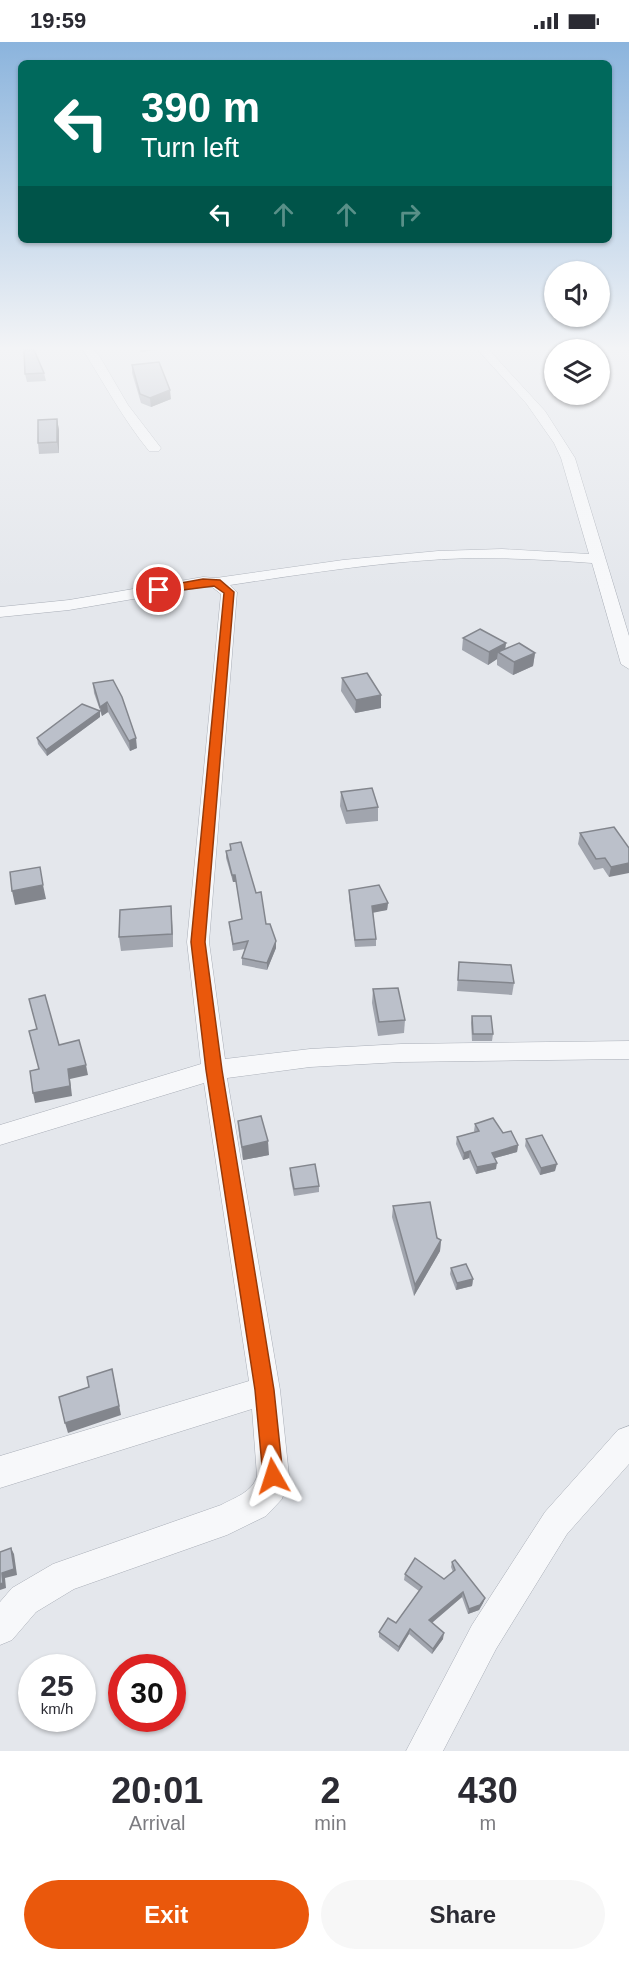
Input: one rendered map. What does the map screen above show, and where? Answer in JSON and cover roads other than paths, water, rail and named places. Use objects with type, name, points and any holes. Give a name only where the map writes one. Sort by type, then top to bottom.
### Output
[{"type":"street","points":[[140,430],[154,448]]},
{"type":"street","points":[[553,430],[568,458],[597,559],[626,644],[629,664]]},
{"type":"street","points":[[0,612],[69,605],[203,582],[216,583],[315,567],[410,557],[514,554],[597,559]]},
{"type":"street","points":[[0,1628],[24,1600],[64,1576],[227,1519],[255,1505],[271,1488],[273,1476],[265,1390],[214,1070],[198,942],[229,592],[216,583]]},
{"type":"street","points":[[0,1135],[214,1070],[310,1058],[401,1053],[629,1050]]},
{"type":"street","points":[[0,1472],[265,1390]]},
{"type":"street","points":[[424,1751],[484,1637],[556,1522],[629,1441]]}]
